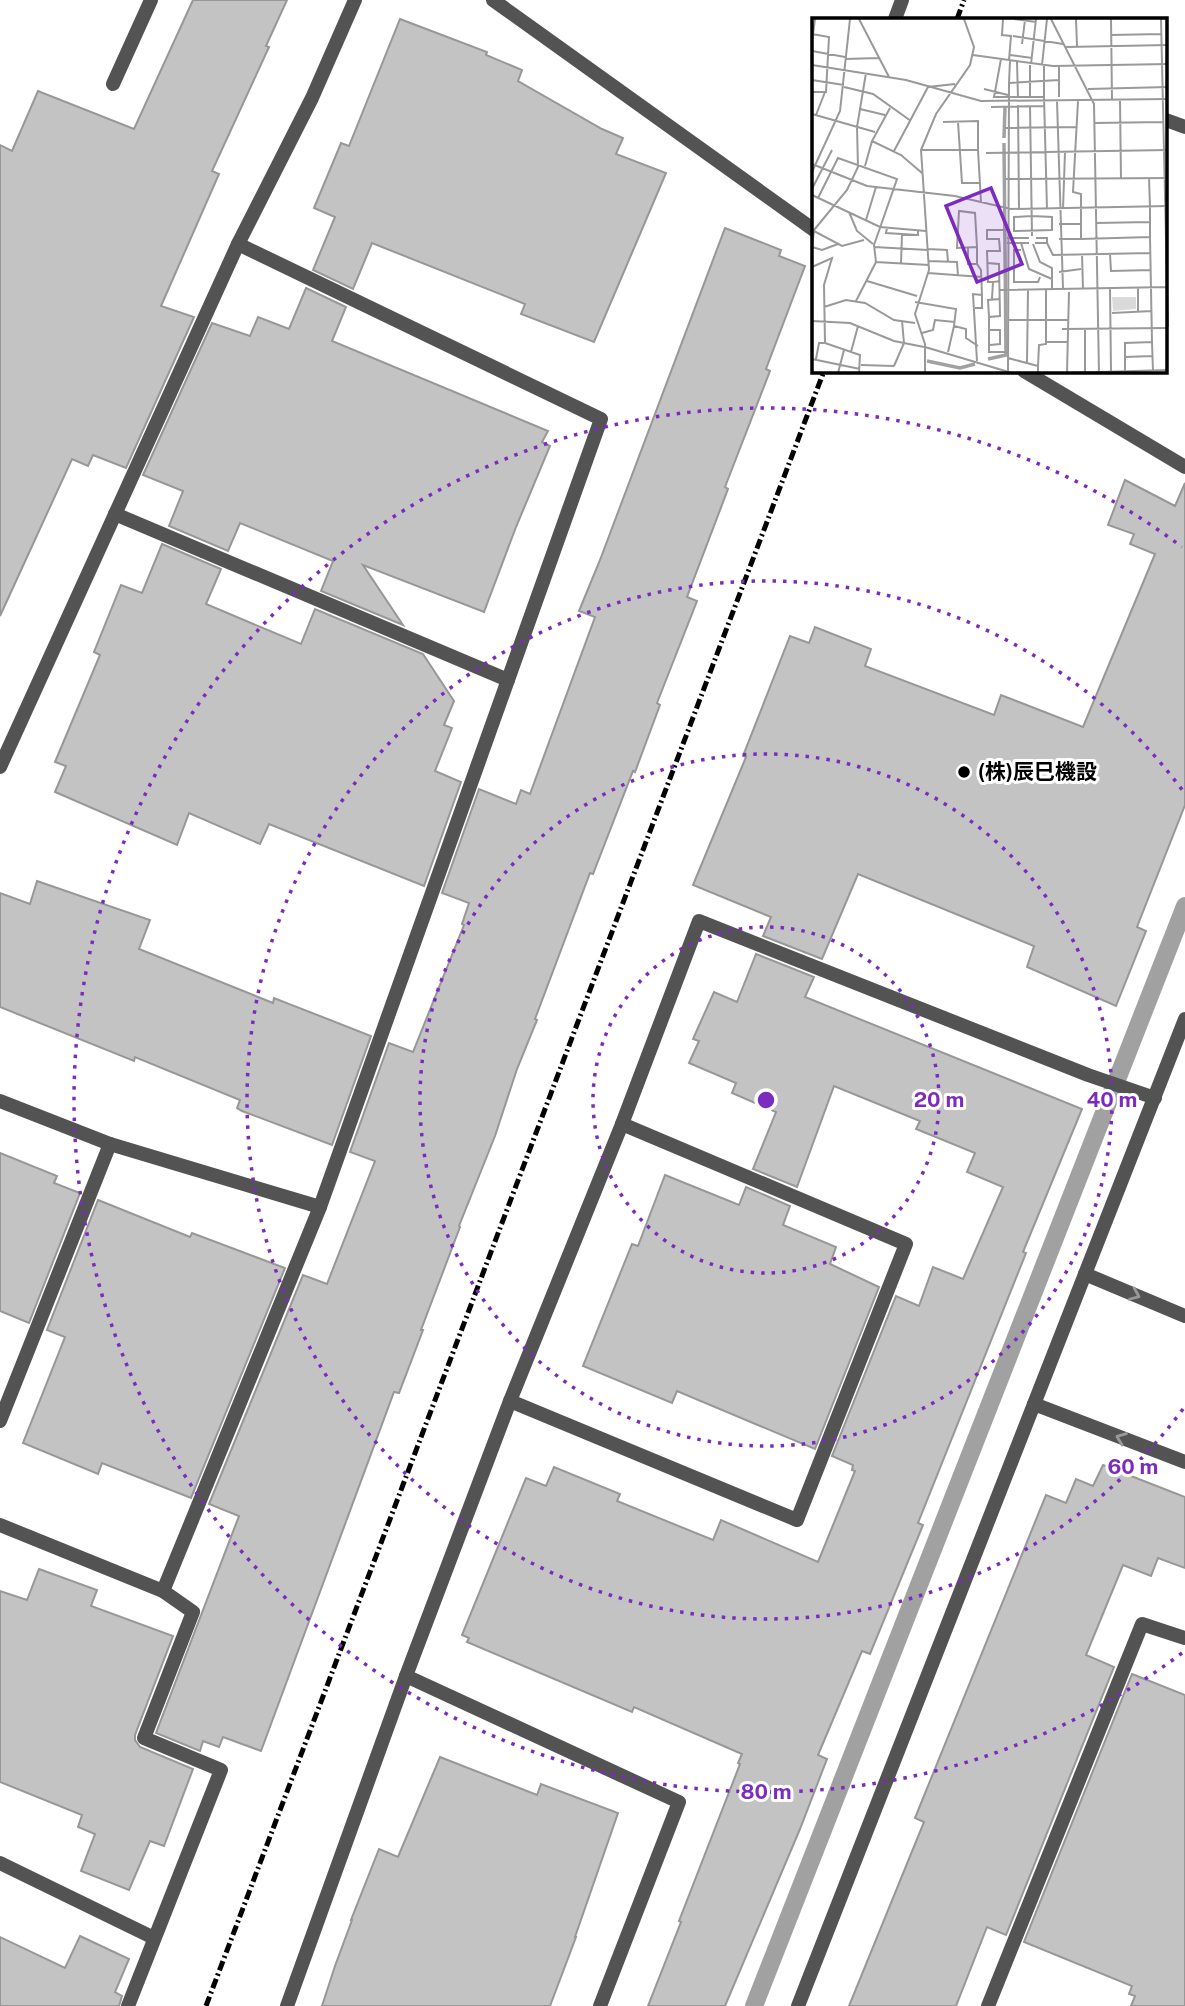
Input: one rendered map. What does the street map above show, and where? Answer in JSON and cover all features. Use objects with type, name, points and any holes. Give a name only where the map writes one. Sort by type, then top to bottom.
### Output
[{"type":"street","points":[[113,84],[151,0]]},
{"type":"street","points":[[0,767],[238,244],[312,98],[355,0]]},
{"type":"street","points":[[494,0],[812,229]]},
{"type":"street","points":[[895,18],[902,0]]},
{"type":"street","points":[[1168,121],[1185,127]]},
{"type":"street","points":[[163,1591],[320,1207],[601,419],[238,244]]},
{"type":"street","points":[[1027,373],[1185,467]]},
{"type":"street","points":[[115,514],[508,680]]},
{"type":"street","points":[[287,2006],[406,1676],[510,1401],[622,1124],[699,921],[1088,1075],[1148,1096]]},
{"type":"street","points":[[798,2006],[1085,1274],[1148,1096],[1185,1019]]},
{"type":"street","points":[[0,1101],[110,1144],[320,1207]]},
{"type":"street","points":[[510,1401],[797,1520],[906,1244],[622,1124]]},
{"type":"street","points":[[0,1421],[110,1144]]},
{"type":"street","points":[[1085,1274],[1185,1316]]},
{"type":"street","points":[[1034,1405],[1185,1462]]},
{"type":"street","points":[[0,1525],[163,1591],[193,1612],[144,1738],[220,1770],[128,2006]]},
{"type":"street","points":[[988,2006],[1142,1624],[1185,1638]]},
{"type":"street","points":[[406,1676],[679,1802],[600,2006]]},
{"type":"street","points":[[0,1863],[154,1938]]},
{"type":"building","points":[[193,0],[287,0],[266,46],[269,47],[212,171],[219,174],[161,306],[194,317],[126,468],[93,455],[88,466],[72,459],[0,616],[0,145],[12,151],[38,91],[134,129]]},
{"type":"building","points":[[400,19],[487,52],[486,55],[522,70],[518,81],[602,129],[623,138],[616,154],[666,173],[594,342],[521,314],[525,304],[372,243],[353,289],[313,270],[335,217],[314,208],[341,143],[349,146]]},
{"type":"building","points":[[725,228],[781,250],[779,256],[805,266],[766,369],[770,371],[725,487],[728,489],[687,597],[697,601],[657,703],[660,705],[635,772],[633,771],[593,874],[590,873],[423,1330],[399,1393],[394,1392],[261,1751],[223,1737],[219,1747],[203,1741],[200,1751],[156,1733],[239,1516],[209,1504],[303,1275],[327,1284],[375,1161],[350,1152],[389,1043],[413,1052],[464,925],[462,924],[469,903],[442,893],[479,789],[516,804],[521,790],[530,794],[595,617],[579,611]]},
{"type":"building","points":[[306,288],[346,307],[332,341],[548,431],[542,442],[550,446],[484,612],[363,565],[403,625],[321,591],[333,561],[240,523],[228,551],[169,526],[183,491],[143,475],[212,323],[250,336],[258,317],[289,329]]},
{"type":"building","points":[[1125,480],[1175,506],[1185,483],[1185,805],[1137,927],[1146,931],[1116,1006],[1027,967],[1034,946],[858,874],[822,959],[763,936],[771,917],[693,885],[746,757],[743,756],[790,636],[809,643],[815,627],[871,649],[865,666],[994,715],[1001,695],[1083,727],[1155,554],[1130,544],[1134,534],[1108,525]]},
{"type":"building","points":[[162,544],[221,569],[206,604],[301,644],[315,609],[423,654],[454,701],[444,725],[452,728],[435,771],[461,782],[424,886],[269,824],[260,844],[189,813],[177,845],[55,792],[66,766],[55,762],[100,655],[94,652],[121,585],[142,593]]},
{"type":"building","points":[[37,881],[150,920],[139,949],[273,1003],[274,998],[371,1036],[332,1145],[242,1111],[237,1108],[240,1100],[135,1057],[134,1061],[0,1007],[0,893],[30,904]]},
{"type":"building","points":[[756,954],[814,977],[805,997],[1082,1109],[1023,1252],[1026,1253],[918,1523],[923,1525],[870,1654],[862,1651],[818,1755],[827,1759],[725,2006],[648,2006],[742,1754],[634,1707],[632,1712],[467,1642],[469,1638],[462,1635],[526,1478],[546,1486],[554,1467],[620,1494],[617,1501],[713,1540],[721,1520],[818,1562],[855,1471],[852,1470],[853,1465],[832,1456],[896,1296],[919,1306],[933,1267],[963,1279],[1003,1187],[967,1172],[975,1153],[916,1129],[920,1121],[834,1086],[797,1187],[753,1169],[776,1112],[732,1093],[736,1083],[689,1063],[699,1041],[693,1039],[714,992],[737,1002]]},
{"type":"building","points":[[0,1153],[57,1176],[54,1183],[80,1193],[29,1323],[0,1311]]},
{"type":"building","points":[[665,1175],[739,1205],[746,1187],[790,1206],[783,1225],[836,1247],[830,1264],[879,1287],[815,1449],[677,1391],[672,1403],[583,1366],[632,1244],[638,1246]]},
{"type":"building","points":[[98,1200],[190,1237],[192,1233],[285,1268],[191,1498],[102,1463],[98,1474],[23,1443],[65,1337],[47,1330]]},
{"type":"building","points":[[1103,1465],[1185,1497],[1185,1568],[1158,1558],[1151,1576],[1123,1565],[1086,1655],[1114,1667],[1006,1935],[987,1927],[956,2006],[849,2006],[924,1822],[915,1818],[1046,1495],[1066,1503],[1076,1479],[1093,1486]]},
{"type":"building","points":[[39,1569],[97,1590],[91,1606],[173,1636],[135,1740],[140,1747],[193,1769],[164,1846],[150,1841],[129,1890],[81,1871],[95,1834],[78,1827],[82,1815],[0,1782],[0,1591],[27,1600]]},
{"type":"building","points":[[1132,1674],[1185,1695],[1185,2006],[1131,2006],[1135,1996],[1129,1994],[1132,1986],[1024,1942]]},
{"type":"building","points":[[440,1757],[537,1795],[541,1784],[618,1813],[550,2006],[322,2006],[379,1849],[398,1857]]},
{"type":"building","points":[[80,1936],[129,1959],[115,1992],[122,1996],[119,2006],[0,2006],[0,1937],[65,1968]]},
{"type":"waterway","points":[[754,2006],[1185,906]]},
{"type":"railway","points":[[957,18],[964,0]]},
{"type":"railway","points":[[206,2006],[823,373]]},
{"type":"place","name":"(株)辰巳機設","points":[[964,772]]}]
